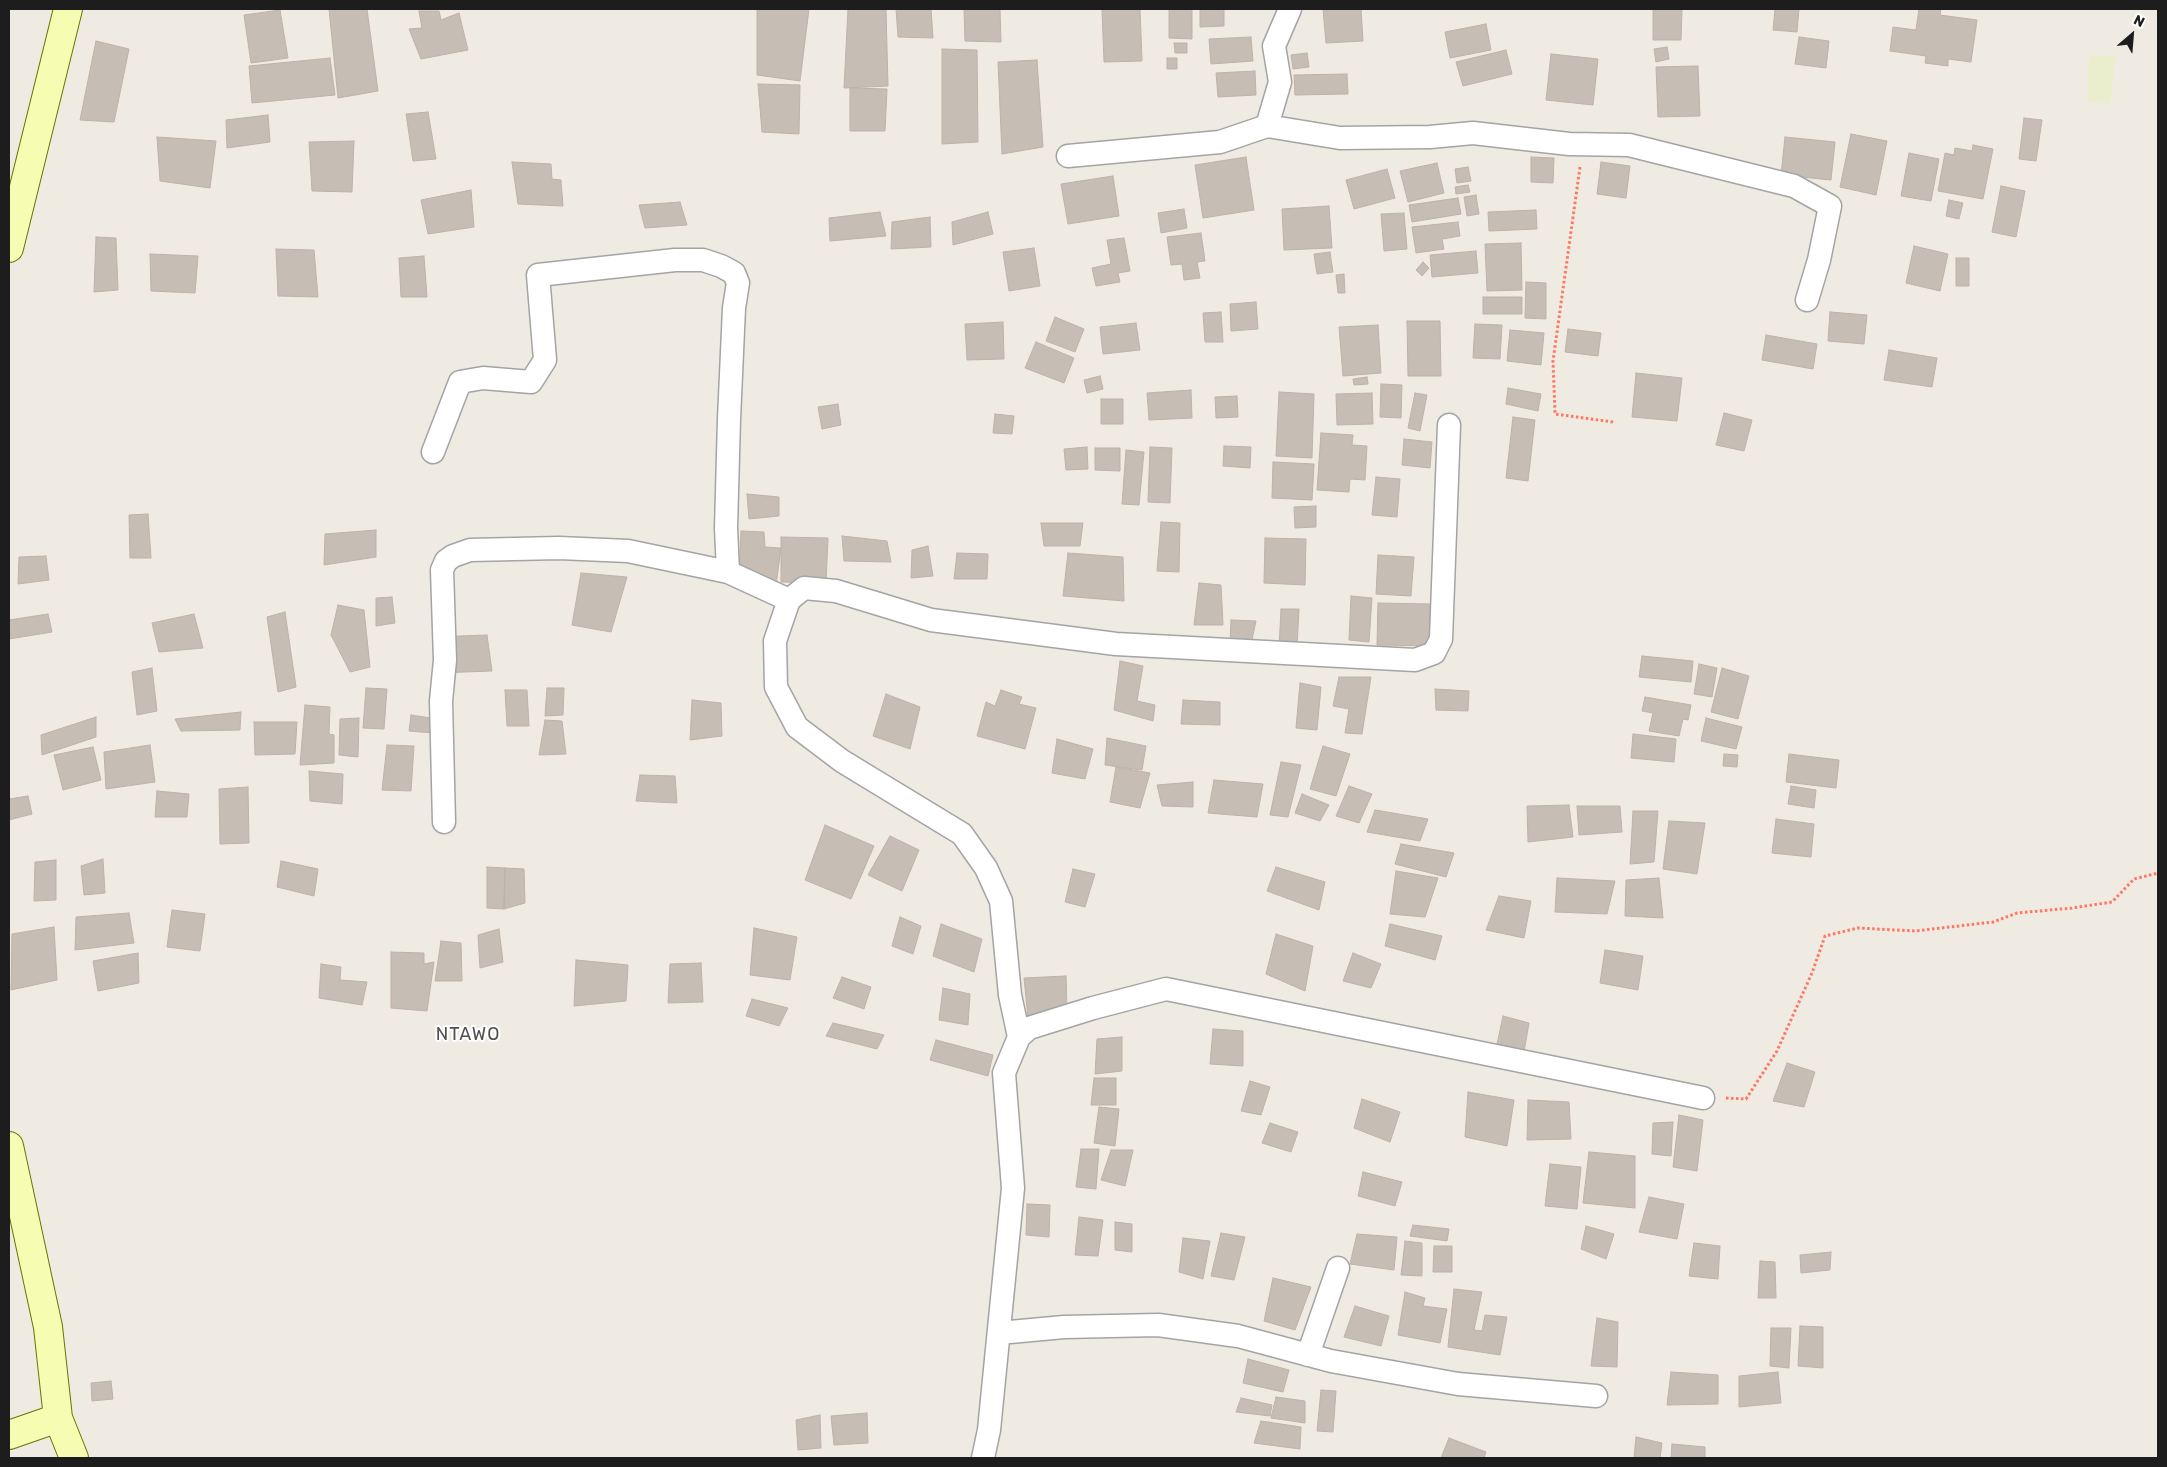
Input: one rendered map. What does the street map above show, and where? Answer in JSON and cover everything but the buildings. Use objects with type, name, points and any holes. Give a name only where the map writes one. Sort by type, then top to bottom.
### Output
[{"type":"street","points":[[10,240],[68,9]]},
{"type":"street","points":[[1267,126],[1280,82],[1274,46],[1290,9]]},
{"type":"street","points":[[1068,156],[1220,142],[1267,126],[1340,138],[1430,137],[1473,133],[1569,144],[1629,145],[1794,186],[1830,206],[1819,260],[1808,300]]},
{"type":"street","points":[[433,452],[460,382],[483,378],[531,382],[545,360],[538,275],[675,260],[702,260],[721,266],[734,273],[738,283],[734,308],[729,419],[726,528],[728,572]]},
{"type":"street","points":[[1019,1037],[1010,995],[1001,901],[986,868],[962,834],[842,761],[797,727],[780,695],[776,687],[774,641],[789,600],[804,588],[836,590],[931,620],[1116,644],[1415,660],[1434,653],[1441,639],[1449,425]]},
{"type":"street","points":[[444,822],[441,701],[445,660],[442,570],[446,561],[453,556],[470,550],[559,548],[628,551],[728,572],[789,600]]},
{"type":"street","points":[[982,1458],[989,1430],[1013,1188],[1004,1073],[1019,1037],[1029,1028],[1093,1008],[1166,989],[1703,1098]]},
{"type":"street","points":[[9,1146],[48,1327],[58,1418],[74,1458]]},
{"type":"street","points":[[1308,1354],[1338,1268]]},
{"type":"street","points":[[999,1333],[1064,1327],[1158,1325],[1238,1336],[1308,1354],[1458,1384],[1596,1396]]},
{"type":"street","points":[[9,1435],[58,1418]]},
{"type":"path","points":[[1583,144],[1553,361],[1555,414],[1613,422]]},
{"type":"path","points":[[1703,1098],[1746,1099],[1777,1051],[1812,973],[1825,936],[1858,928],[1915,931],[1993,922],[2016,913],[2112,902],[2134,879],[2158,873]]},
{"type":"green space","points":[[2089,55],[2116,56],[2110,104],[2088,102]]},
{"type":"district","name":"NTAWO","points":[[468,1035]]}]
